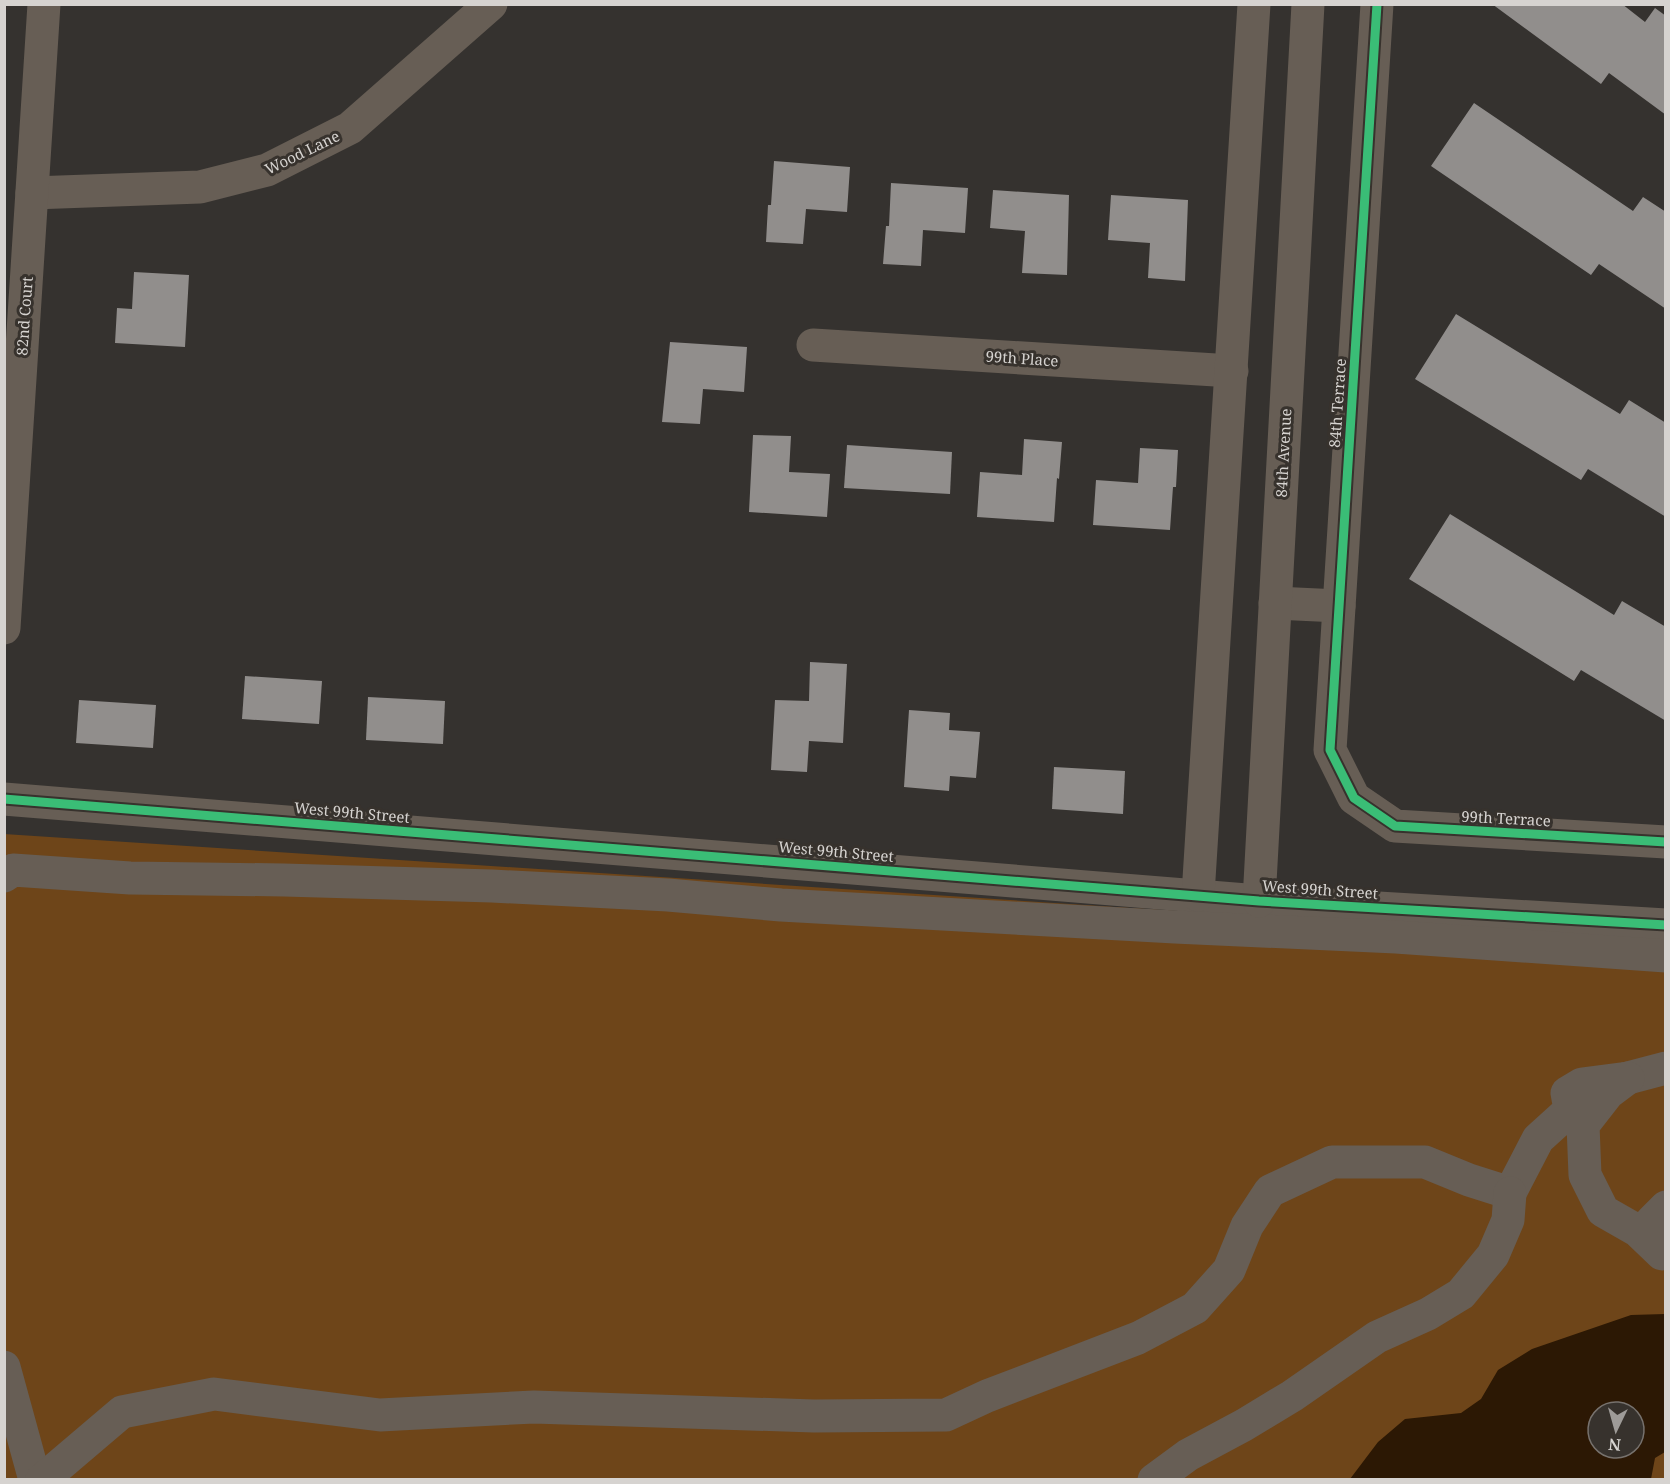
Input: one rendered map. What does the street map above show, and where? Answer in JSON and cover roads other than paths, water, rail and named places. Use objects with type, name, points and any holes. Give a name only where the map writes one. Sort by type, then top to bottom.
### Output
[{"type":"street","name":"82nd Court","points":[[4,628],[44,4]]},
{"type":"street","name":"Wood Lane","points":[[32,193],[200,187],[267,170],[350,128],[491,4]]},
{"type":"street","points":[[1198,895],[1254,4]]},
{"type":"street","name":"84th Avenue","points":[[1259,901],[1308,4]]},
{"type":"street","name":"84th Terrace","points":[[1354,798],[1329,750],[1377,4]]},
{"type":"street","name":"99th Place","points":[[813,345],[1232,371]]},
{"type":"street","points":[[1275,603],[1339,606]]},
{"type":"street","name":"99th Terrace","points":[[1354,798],[1395,826],[1665,842]]},
{"type":"street","name":"West 99th Street","points":[[4,799],[1259,901],[1665,926]]},
{"type":"street","points":[[4,876],[13,870],[130,878],[492,886],[657,894],[781,905],[1163,927],[1396,937],[1665,956]]},
{"type":"street","points":[[1154,1479],[1188,1455],[1293,1396],[1377,1336],[1428,1314],[1461,1294],[1492,1255],[1508,1220],[1510,1193],[1538,1139],[1570,1110],[1567,1094],[1582,1084],[1628,1078],[1665,1068]]},
{"type":"street","points":[[1628,1078],[1608,1093],[1583,1125],[1585,1175],[1604,1211],[1638,1231],[1664,1256]]},
{"type":"street","points":[[42,1479],[62,1469],[122,1412],[214,1394],[380,1415],[534,1407],[814,1416],[946,1415],[987,1395],[1138,1338],[1195,1308],[1229,1270],[1247,1226],[1270,1191],[1332,1162],[1425,1162],[1469,1180],[1510,1193]]},
{"type":"street","points":[[1664,1256],[1652,1221],[1665,1207]]},
{"type":"street","points":[[4,1367],[35,1479]]}]
